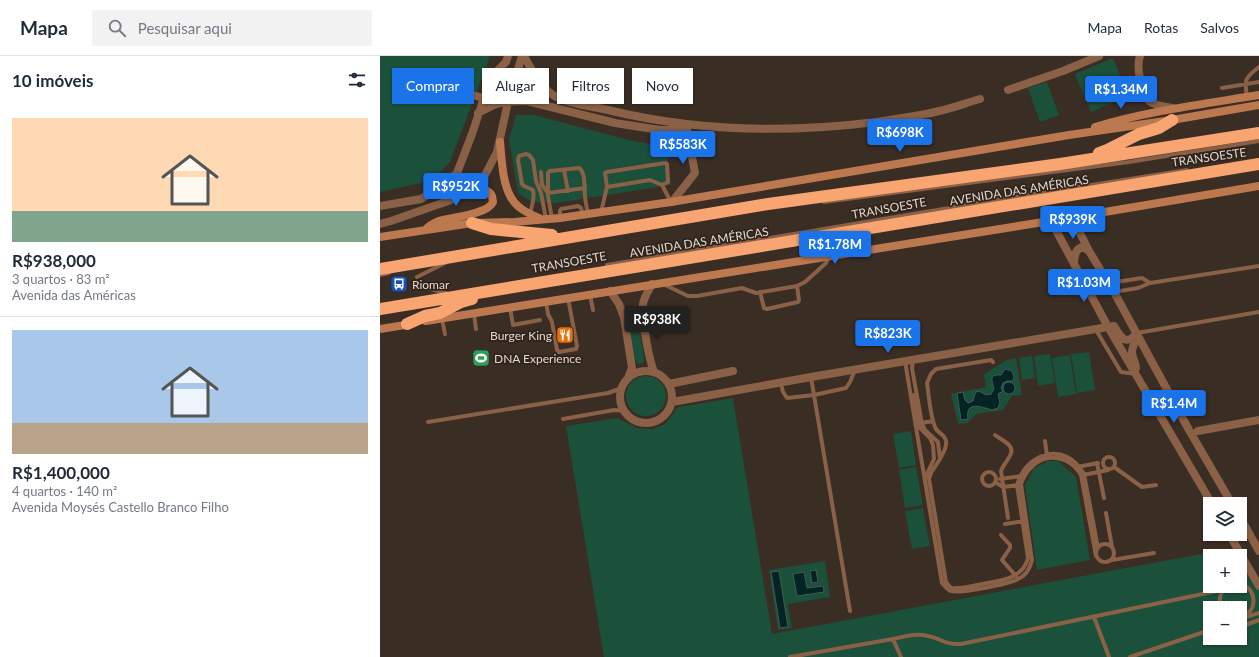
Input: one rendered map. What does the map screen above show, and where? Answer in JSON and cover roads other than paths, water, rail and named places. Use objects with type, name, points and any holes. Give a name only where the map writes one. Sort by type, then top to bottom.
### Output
[{"type":"highway","points":[[1060,164],[1076,157],[1107,150],[1135,136],[1159,128],[1172,120]]},
{"type":"highway","name":"AVENIDA DAS AMÉRICAS","points":[[380,269],[768,204],[1060,164],[1259,133]]},
{"type":"highway","name":"AVENIDA DAS AMÉRICAS","points":[[380,309],[486,290],[1259,164]]},
{"type":"highway","points":[[472,223],[491,229],[511,230],[543,235],[574,232],[592,233]]},
{"type":"highway","points":[[407,324],[424,316],[443,311],[461,302],[477,298],[486,290]]},
{"type":"main road","points":[[1069,135],[1118,120],[1259,95]]},
{"type":"main road","points":[[380,236],[472,223],[550,219],[586,215],[1259,105]]},
{"type":"main road","points":[[500,142],[507,189],[515,203],[519,208],[530,214],[550,219]]},
{"type":"main road","points":[[380,329],[1259,186]]},
{"type":"main road","points":[[424,230],[434,223],[442,220],[482,211],[489,207],[493,202],[493,197],[490,193],[484,190],[478,189],[466,191]]},
{"type":"street","points":[[500,68],[506,62],[508,56]]},
{"type":"street","points":[[518,68],[523,56]]},
{"type":"street","points":[[523,56],[543,87],[553,95],[567,101],[685,125],[797,128],[849,125],[938,112],[980,99]]},
{"type":"street","points":[[1008,90],[1063,71],[1099,56]]},
{"type":"street","points":[[1140,56],[1138,65],[1145,97],[1156,105],[1179,108]]},
{"type":"street","points":[[380,206],[421,199],[457,173],[482,103]]},
{"type":"street","points":[[478,113],[499,104]]},
{"type":"street","points":[[380,224],[440,205],[466,191],[485,175],[497,152],[508,104]]},
{"type":"street","points":[[539,104],[615,123],[660,130],[685,125]]},
{"type":"street","points":[[671,202],[695,173],[685,125]]},
{"type":"street","points":[[1081,216],[1079,231],[1088,251],[1114,292],[1189,430],[1228,497]]},
{"type":"street","points":[[380,220],[404,217]]},
{"type":"street","points":[[1051,221],[1108,327],[1208,497]]},
{"type":"street","points":[[1074,262],[1076,251],[1079,248],[1083,246],[1088,251]]},
{"type":"street","points":[[654,372],[650,363],[643,304],[646,295],[657,283]]},
{"type":"street","points":[[610,291],[619,304],[624,317],[632,368],[622,388],[620,397],[622,405],[625,411],[632,418],[640,422],[656,420],[669,410],[672,402],[672,395],[669,384],[660,375],[647,371],[633,374],[627,379]]},
{"type":"street","points":[[624,317],[628,311],[634,309],[639,310],[643,314]]},
{"type":"street","points":[[672,402],[855,369],[1114,326],[1122,338],[1128,340],[1132,339],[1137,333]]},
{"type":"street","points":[[1136,374],[1136,364],[1132,351],[1137,333]]},
{"type":"street","points":[[669,384],[733,371]]},
{"type":"street","points":[[1198,430],[1259,420]]},
{"type":"street","points":[[1247,530],[1259,551]]},
{"type":"street","points":[[1233,541],[1259,586]]},
{"type":"lane","points":[[1247,97],[1245,84],[1247,77],[1259,67]]},
{"type":"lane","points":[[1222,88],[1259,82]]},
{"type":"lane","name":"TRANSOESTE","points":[[818,203],[1129,162],[1259,141]]},
{"type":"lane","points":[[530,214],[534,192],[522,184],[518,160],[519,156],[526,154],[533,160],[536,181],[550,219]]},
{"type":"lane","name":"TRANSOESTE","points":[[1214,166],[1259,160]]},
{"type":"lane","points":[[601,212],[607,187],[605,173],[607,172],[665,163],[667,164],[669,179],[668,182],[662,186]]},
{"type":"lane","points":[[550,219],[548,173],[580,168],[585,188],[586,215]]},
{"type":"lane","name":"TRANSOESTE","points":[[602,266],[1191,169]]},
{"type":"lane","points":[[564,170],[568,191]]},
{"type":"lane","points":[[540,172],[542,185],[548,194]]},
{"type":"lane","points":[[607,187],[650,180],[662,186],[671,202]]},
{"type":"lane","points":[[548,194],[585,188]]},
{"type":"lane","name":"TRANSOESTE","points":[[423,267],[562,244]]},
{"type":"lane","points":[[657,283],[688,296],[697,296],[742,288],[756,293],[797,286],[805,282],[826,263],[829,256]]},
{"type":"lane","points":[[417,277],[445,263]]},
{"type":"lane","points":[[1114,292],[1138,288],[1150,283],[1259,266]]},
{"type":"lane","points":[[380,275],[394,272]]},
{"type":"lane","points":[[1108,283],[1142,278],[1150,283]]},
{"type":"lane","points":[[419,286],[446,292]]},
{"type":"lane","points":[[760,292],[763,306],[767,309],[798,302],[797,286]]},
{"type":"lane","points":[[432,295],[454,291]]},
{"type":"lane","points":[[590,294],[593,310]]},
{"type":"lane","points":[[546,302],[548,314],[552,322],[557,350],[560,352],[576,349],[577,346],[573,317],[568,298]]},
{"type":"lane","points":[[510,308],[513,325],[540,320]]},
{"type":"lane","points":[[1137,333],[1259,312]]},
{"type":"lane","points":[[474,314],[476,329]]},
{"type":"lane","points":[[442,319],[445,334]]},
{"type":"lane","points":[[1096,330],[1121,372],[1136,374]]},
{"type":"lane","points":[[993,362],[991,360],[936,369],[931,374],[927,383],[933,422],[935,428],[945,437],[946,440],[945,449],[929,479],[946,582],[951,588],[962,588],[1008,579],[1022,570],[1027,563],[1028,558],[1019,485],[1022,476],[1030,467],[1047,456],[1066,460],[1078,467],[1082,475],[1098,548]]},
{"type":"lane","points":[[909,361],[912,368],[922,423],[925,430],[938,442],[940,459]]},
{"type":"lane","points":[[909,361],[918,423],[920,428],[930,438],[933,445],[934,459],[925,478]]},
{"type":"lane","points":[[909,361],[925,478],[942,583],[950,591],[957,592],[1008,583],[1019,579],[1026,573],[1032,560],[1024,521]]},
{"type":"lane","points":[[781,382],[783,392],[787,398],[814,395],[846,388],[855,369]]},
{"type":"lane","points":[[811,377],[850,611]]},
{"type":"lane","points":[[428,422],[608,393],[622,388]]},
{"type":"lane","points":[[563,419],[614,410],[625,411]]},
{"type":"lane","points":[[922,423],[933,422]]},
{"type":"lane","points":[[1189,430],[1198,430],[1195,440]]},
{"type":"lane","points":[[995,436],[1010,445],[1011,450],[1009,458],[1002,466],[1001,471],[1008,518]]},
{"type":"lane","points":[[1044,441],[1047,456]]},
{"type":"lane","points":[[1078,467],[1097,464],[1110,457],[1115,461],[1114,467],[1109,470],[1082,475]]},
{"type":"lane","points":[[1102,462],[1105,468],[1109,470]]},
{"type":"lane","points":[[1097,464],[1104,498]]},
{"type":"lane","points":[[1114,467],[1142,487],[1156,485]]},
{"type":"lane","points":[[1082,475],[1096,556],[1100,561],[1106,563],[1112,560],[1154,553]]},
{"type":"lane","points":[[1003,487],[996,480],[1022,476]]},
{"type":"lane","points":[[1003,487],[1019,485]]},
{"type":"lane","points":[[1106,513],[1114,552],[1112,560]]},
{"type":"lane","points":[[1005,524],[1024,521]]},
{"type":"lane","points":[[1001,534],[1010,545],[1010,548],[1002,560],[1019,579]]},
{"type":"lane","points":[[1096,556],[1098,548],[1103,544],[1112,547]]},
{"type":"lane","points":[[1247,587],[1249,588],[1254,598],[1252,610],[1247,615]]},
{"type":"lane","points":[[790,657],[917,635],[929,636],[950,644],[961,644],[1208,593]]},
{"type":"lane","points":[[1247,617],[1259,613]]},
{"type":"lane","points":[[1094,617],[1108,657]]},
{"type":"lane","points":[[1247,624],[1259,620]]},
{"type":"lane","points":[[1130,657],[1203,632]]},
{"type":"lane","points":[[893,639],[901,657]]},
{"type":"water","points":[[1005,369],[1012,371],[1014,377],[1013,381],[1003,383],[1001,388],[1003,391],[998,394],[1000,403],[998,408],[992,410],[975,406],[969,409],[968,419],[961,420],[957,393],[963,392],[965,400],[968,403],[973,401],[977,391],[986,395],[991,394],[994,389],[992,377],[1001,375]]},
{"type":"water","points":[[1007,382],[1011,382],[1015,388],[1011,394],[1007,394],[1003,390],[1003,386]]},
{"type":"water","points":[[816,570],[818,582],[812,583],[810,571]]},
{"type":"water","points":[[779,571],[788,627],[780,628],[771,572]]},
{"type":"water","points":[[804,572],[807,588],[823,586],[824,592],[797,596],[793,574]]},
{"type":"place","name":"Riomar","points":[[399,284]]},
{"type":"place","name":"Burger King","points":[[565,335]]},
{"type":"place","name":"DNA Experience","points":[[481,358]]}]
